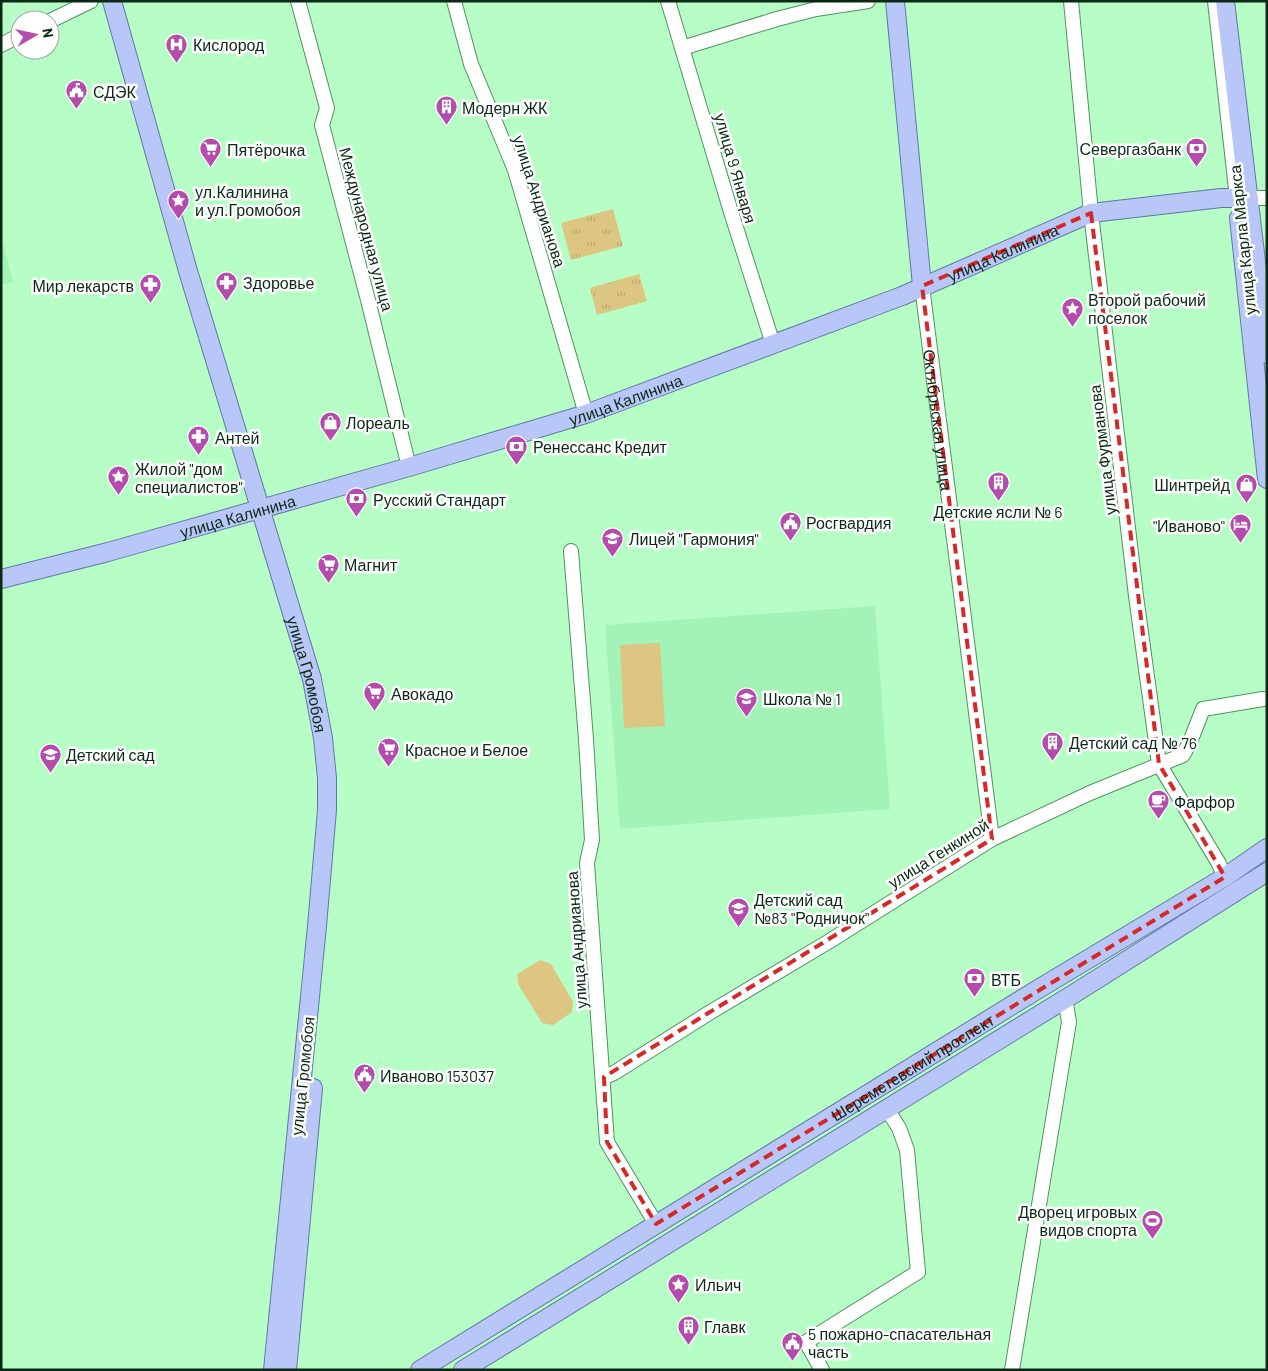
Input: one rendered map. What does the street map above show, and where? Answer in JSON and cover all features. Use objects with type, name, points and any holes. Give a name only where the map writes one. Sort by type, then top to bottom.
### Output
[{"type":"main road","name":"улица Громобоя","points":[[112,1],[188,271],[322,676],[334,734],[338,772],[338,809],[287,1370]]},
{"type":"main road","name":"улица Громобоя","points":[[122,1],[265,508],[314,688],[323,738],[327,778],[327,810],[273,1370]]},
{"type":"main road","name":"Октябрьская улица","points":[[895,1],[922,286]]},
{"type":"main road","name":"улица Карла Маркса","points":[[1226,1],[1267,479]]},
{"type":"main road","name":"улица Калинина","points":[[1,579],[100,554],[265,508],[586,414],[902,296],[1091,213],[1243,198]]},
{"type":"main road","name":"улица Карла Маркса","points":[[1243,198],[1267,354]]},
{"type":"main road","name":"Шереметевский проспект","points":[[420,1370],[1224,877],[1267,848]]},
{"type":"main road","name":"Шереметевский проспект","points":[[463,1370],[1267,872]]},
{"type":"main road","points":[[1055,980],[1065,998]]},
{"type":"main road","points":[[875,1090],[887,1108]]},
{"type":"main road","points":[[556,1286],[568,1305]]},
{"type":"street","points":[[60,16],[91,1]]},
{"type":"street","name":"Международная улица","points":[[298,1],[327,108],[322,125],[409,467]]},
{"type":"street","name":"улица Андрианова","points":[[454,1],[471,64],[515,170],[586,414]]},
{"type":"street","name":"улица 9 Января","points":[[668,1],[731,212],[773,344]]},
{"type":"street","points":[[682,48],[808,11],[868,1]]},
{"type":"street","name":"улица Фурманова","points":[[1071,1],[1091,213],[1136,596],[1159,764],[1218,862],[1224,877]]},
{"type":"street","name":"улица Карла Маркса","points":[[1215,1],[1243,198]]},
{"type":"street","points":[[1243,198],[1267,198]]},
{"type":"street","name":"Октябрьская улица","points":[[922,286],[992,839]]},
{"type":"street","name":"улица Андрианова","points":[[571,551],[586,739],[592,840],[587,863],[604,1077],[607,1142],[656,1224]]},
{"type":"street","name":"улица Генкиной","points":[[604,1077],[614,1073],[709,1013],[828,942],[992,839],[1183,755],[1203,709],[1263,699]]},
{"type":"street","points":[[1012,1370],[1068,1022],[1065,998]]},
{"type":"street","points":[[822,1370],[806,1342],[918,1272],[907,1150],[899,1128],[887,1108]]},
{"type":"highlighted area","points":[[1091,213],[1159,764],[1225,877],[656,1224],[607,1142],[604,1077],[992,839],[922,286]]},
{"type":"shaded area","points":[[1,236],[13,282],[1,285]]},
{"type":"shaded area","name":"Школа № 1","points":[[875,606],[890,809],[620,829],[605,625]]},
{"type":"green space","points":[[613,209],[623,246],[571,260],[561,223]]},
{"type":"green space","points":[[639,274],[647,301],[597,315],[590,288]]},
{"type":"green space","points":[[660,643],[665,726],[624,728],[620,645]]},
{"type":"green space","points":[[540,960],[551,964],[573,1002],[572,1012],[553,1025],[542,1023],[518,984],[517,974]]},
{"type":"place","name":"Кислород","points":[[177,63]]},
{"type":"place","name":"СДЭК","points":[[77,110]]},
{"type":"place","name":"Модерн ЖК","points":[[446,126]]},
{"type":"place","name":"Севергазбанк","points":[[1197,167]]},
{"type":"place","name":"Пятёрочка","points":[[211,168]]},
{"type":"place","name":"ул.Калинина и ул.Громобоя","points":[[179,219]]},
{"type":"place","name":"Здоровье","points":[[227,301]]},
{"type":"place","name":"Мир лекарств","points":[[150,304]]},
{"type":"place","name":"Второй рабочий поселок","points":[[1072,327]]},
{"type":"place","name":"Лореаль","points":[[330,441]]},
{"type":"place","name":"Антей","points":[[199,456]]},
{"type":"place","name":"Ренессанс Кредит","points":[[517,465]]},
{"type":"place","name":"Жилой \"дом специалистов\"","points":[[119,496]]},
{"type":"place","name":"Детские ясли № 6","points":[[998,501]]},
{"type":"place","name":"Шинтрейд","points":[[1246,503]]},
{"type":"place","name":"Русский Стандарт","points":[[357,518]]},
{"type":"place","name":"Росгвардия","points":[[790,541]]},
{"type":"place","name":"\"Иваново\"","points":[[1241,544]]},
{"type":"place","name":"Лицей \"Гармония\"","points":[[613,557]]},
{"type":"place","name":"Магнит","points":[[328,583]]},
{"type":"place","name":"Авокадо","points":[[375,712]]},
{"type":"place","name":"Школа № 1","points":[[747,717]]},
{"type":"place","name":"Детский сад № 76","points":[[1053,761]]},
{"type":"place","name":"Красное и Белое","points":[[389,768]]},
{"type":"place","name":"Детский сад","points":[[50,773]]},
{"type":"place","name":"Фарфор","points":[[1158,820]]},
{"type":"place","name":"Детский сад №83 \"Родничок\"","points":[[738,927]]},
{"type":"place","name":"ВТБ","points":[[975,998]]},
{"type":"place","name":"Иваново 153037","points":[[364,1094]]},
{"type":"place","name":"Дворец игровых видов спорта","points":[[1153,1239]]},
{"type":"place","name":"Ильич","points":[[679,1303]]},
{"type":"place","name":"Главк","points":[[688,1345]]},
{"type":"place","name":"5 пожарно-спасательная часть","points":[[792,1361]]}]
